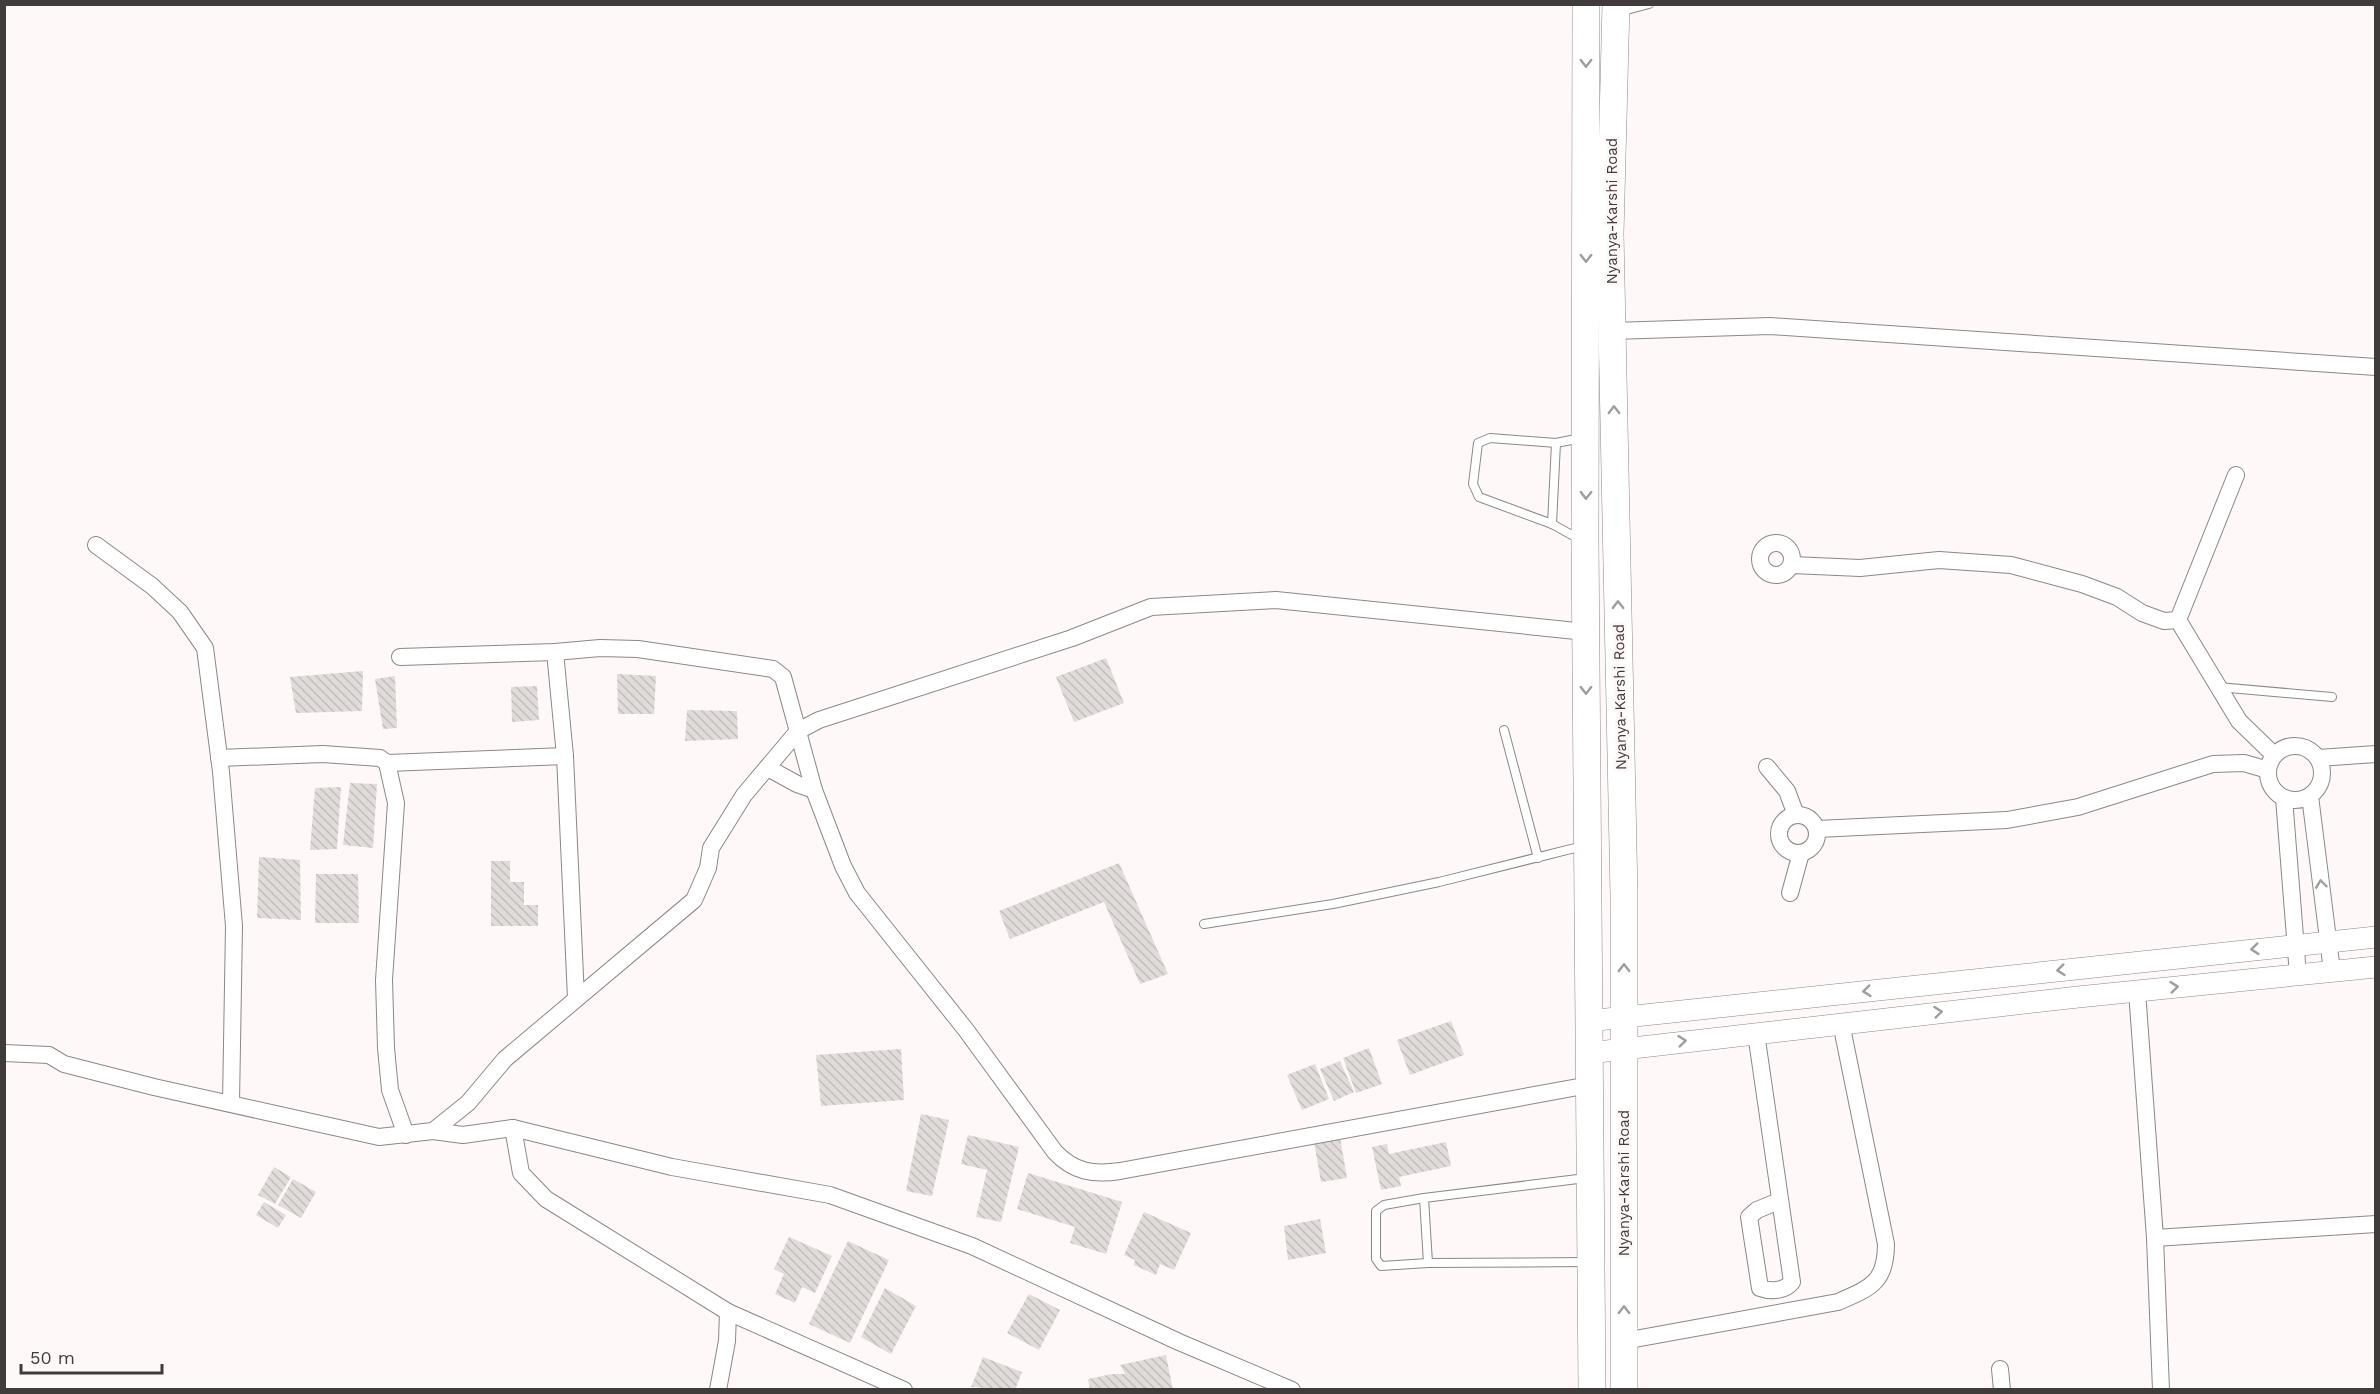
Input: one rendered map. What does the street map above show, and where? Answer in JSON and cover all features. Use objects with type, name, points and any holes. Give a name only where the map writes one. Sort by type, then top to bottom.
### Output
[{"type":"main road","name":"Nyanya-Karshi Road","points":[[1586,4],[1585,542],[1592,1389]]},
{"type":"main road","name":"Nyanya-Karshi Road","points":[[1616,8],[1610,234],[1624,1048],[1624,1389]]},
{"type":"main road","points":[[1586,450],[1615,463]]},
{"type":"street","points":[[1612,331],[1770,326],[2376,367]]},
{"type":"street","points":[[2178,620],[2236,475]]},
{"type":"street","points":[[96,545],[152,586],[180,612],[205,648],[219,758],[234,926],[231,1103]]},
{"type":"street","points":[[1792,565],[1860,568],[1939,560],[2011,565],[2082,584],[2117,597],[2164,621],[2178,620]]},
{"type":"street","points":[[433,1131],[468,1103],[505,1059],[694,900],[708,868],[711,848],[744,795],[798,731],[819,720],[1072,638],[1151,607],[1276,600],[1586,632]]},
{"type":"street","points":[[2178,620],[2239,721],[2271,763]]},
{"type":"street","points":[[400,657],[555,652],[600,648],[638,649],[773,669],[783,677],[814,790],[843,866],[857,893],[966,1030],[1055,1152],[1066,1164],[1083,1172],[1100,1174],[1120,1171],[1589,1085]]},
{"type":"street","points":[[555,652],[565,756],[576,998]]},
{"type":"street","points":[[2297,746],[2312,752],[2318,758],[2322,766],[2320,783],[2310,796],[2298,800],[2284,798],[2271,787],[2271,763],[2280,750],[2297,746]]},
{"type":"street","points":[[219,758],[322,754],[380,758],[387,763],[565,756]]},
{"type":"street","points":[[2318,758],[2376,754]]},
{"type":"street","points":[[387,763],[396,803],[384,980],[386,1048],[390,1090],[406,1135]]},
{"type":"street","points":[[1817,829],[2007,820],[2078,807],[2213,764],[2271,763]]},
{"type":"street","points":[[1767,767],[1787,791],[1796,815]]},
{"type":"street","points":[[768,768],[814,790]]},
{"type":"street","points":[[2310,796],[2332,971]]},
{"type":"street","points":[[2284,798],[2298,975]]},
{"type":"street","points":[[1796,815],[1810,819],[1817,829],[1816,842],[1807,851],[1801,853],[1789,851],[1780,842],[1782,823],[1796,815]]},
{"type":"street","points":[[1790,893],[1801,853]]},
{"type":"street","points":[[1588,1021],[2376,937]]},
{"type":"street","points":[[1589,1053],[1841,1023],[2376,967]]},
{"type":"street","points":[[2137,991],[2155,1238],[2161,1389]]},
{"type":"street","points":[[1624,1341],[1838,1302],[1862,1292],[1880,1276],[1886,1264],[1886,1244],[1841,1023]]},
{"type":"street","points":[[1756,1033],[1792,1282],[1787,1287],[1768,1291],[1761,1288],[1749,1216],[1779,1201]]},
{"type":"street","points":[[4,1053],[49,1054],[64,1064],[344,1131],[379,1137],[433,1131],[463,1135],[513,1128],[672,1167],[830,1195],[972,1246],[1179,1341],[1292,1389]]},
{"type":"street","points":[[513,1128],[521,1173],[546,1198],[728,1312],[904,1389]]},
{"type":"street","points":[[2155,1238],[2376,1224]]},
{"type":"street","points":[[718,1389],[727,1341],[728,1312]]},
{"type":"street","points":[[2000,1369],[2002,1389]]},
{"type":"lane","points":[[1616,8],[1649,4]]},
{"type":"lane","points":[[1585,542],[1552,524],[1479,497],[1473,484],[1478,443],[1490,438],[1556,443],[1586,450]]},
{"type":"lane","points":[[1552,524],[1556,443]]},
{"type":"lane","points":[[2217,687],[2332,697]]},
{"type":"lane","points":[[1504,730],[1538,858]]},
{"type":"lane","points":[[1204,924],[1343,902],[1587,846]]},
{"type":"lane","points":[[1590,1178],[1384,1205],[1376,1211],[1376,1258],[1381,1266],[1428,1263],[1591,1262]]},
{"type":"lane","points":[[1424,1198],[1428,1263]]},
{"type":"building","points":[[1106,658],[1124,703],[1074,722],[1056,677]]},
{"type":"building","points":[[363,671],[362,711],[296,713],[290,677]]},
{"type":"building","points":[[617,674],[656,676],[654,714],[618,714]]},
{"type":"building","points":[[395,676],[397,728],[383,729],[375,679]]},
{"type":"building","points":[[537,686],[539,720],[512,722],[511,687]]},
{"type":"building","points":[[687,710],[737,711],[738,739],[685,741]]},
{"type":"building","points":[[350,783],[377,784],[373,848],[343,845]]},
{"type":"building","points":[[341,787],[337,849],[310,850],[315,788]]},
{"type":"building","points":[[259,857],[300,860],[301,920],[257,918]]},
{"type":"building","points":[[491,861],[510,861],[510,882],[524,882],[524,905],[538,905],[538,926],[491,926]]},
{"type":"building","points":[[1119,863],[1168,974],[1140,984],[1104,902],[1010,939],[999,911]]},
{"type":"building","points":[[316,874],[358,874],[359,923],[315,923]]},
{"type":"building","points":[[1451,1021],[1464,1055],[1410,1075],[1397,1040]]},
{"type":"building","points":[[1369,1048],[1382,1084],[1356,1093],[1343,1058]]},
{"type":"building","points":[[901,1049],[904,1100],[821,1106],[816,1055]]},
{"type":"building","points":[[1340,1061],[1354,1092],[1334,1101],[1320,1069]]},
{"type":"building","points":[[1315,1064],[1329,1099],[1302,1110],[1287,1075]]},
{"type":"building","points":[[921,1114],[949,1120],[932,1196],[906,1191]]},
{"type":"building","points":[[968,1135],[1019,1147],[1001,1222],[976,1217],[987,1170],[961,1164]]},
{"type":"building","points":[[1340,1137],[1347,1178],[1321,1182],[1314,1142]]},
{"type":"building","points":[[1446,1142],[1451,1166],[1399,1177],[1401,1186],[1381,1190],[1372,1147],[1387,1144],[1389,1154]]},
{"type":"building","points":[[274,1167],[291,1177],[275,1204],[258,1195]]},
{"type":"building","points":[[1028,1173],[1122,1202],[1106,1254],[1070,1243],[1075,1227],[1017,1209]]},
{"type":"building","points":[[293,1179],[316,1192],[301,1218],[278,1205]]},
{"type":"building","points":[[264,1202],[286,1215],[278,1228],[256,1215]]},
{"type":"building","points":[[1144,1212],[1191,1233],[1174,1270],[1160,1264],[1156,1275],[1134,1265],[1135,1260],[1124,1255]]},
{"type":"building","points":[[1320,1219],[1326,1253],[1288,1260],[1284,1226]]},
{"type":"building","points":[[789,1237],[832,1256],[815,1293],[802,1287],[795,1303],[775,1294],[784,1274],[774,1269]]},
{"type":"building","points":[[848,1241],[889,1260],[850,1343],[809,1324]]},
{"type":"building","points":[[885,1288],[916,1306],[891,1354],[861,1337]]},
{"type":"building","points":[[1029,1294],[1060,1310],[1039,1350],[1007,1333]]},
{"type":"building","points":[[1166,1355],[1173,1390],[1090,1390],[1088,1379],[1125,1374],[1120,1365]]},
{"type":"building","points":[[983,1357],[1022,1372],[1015,1390],[971,1387]]}]
